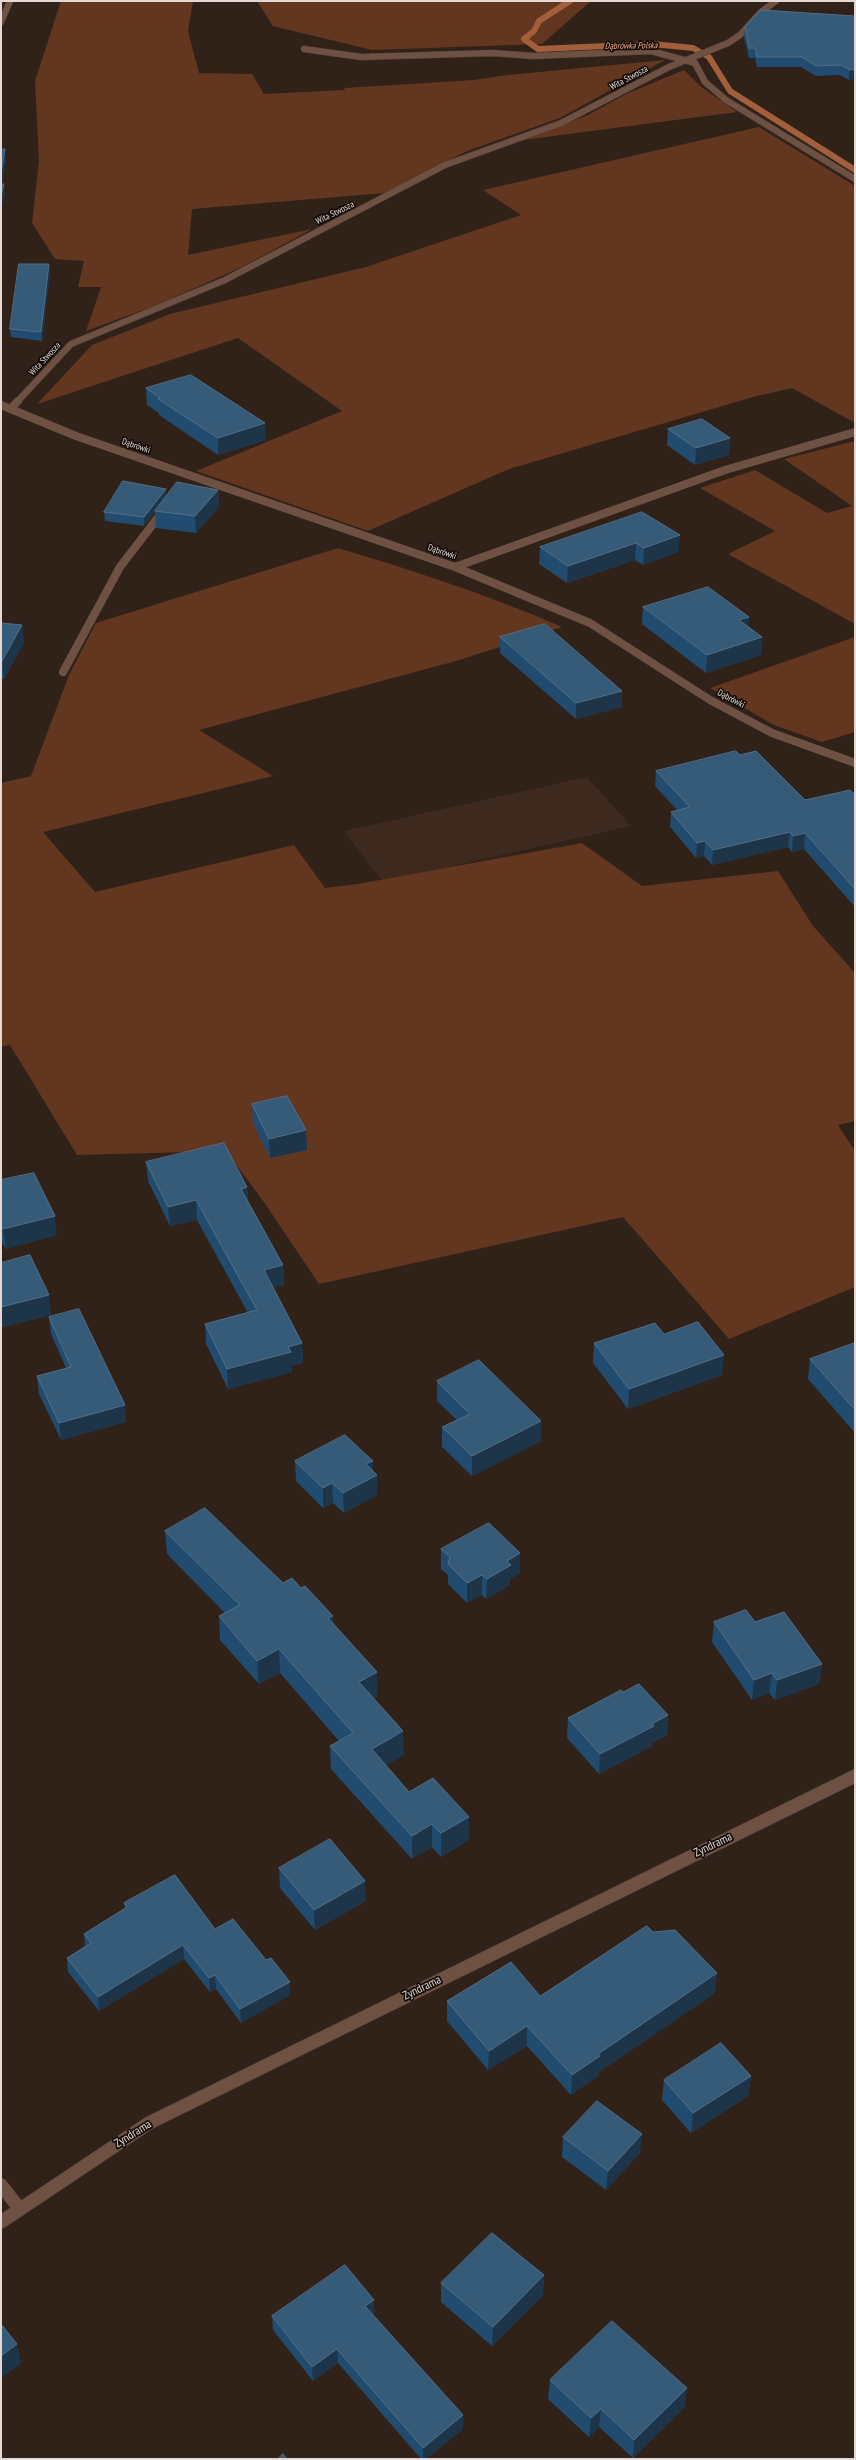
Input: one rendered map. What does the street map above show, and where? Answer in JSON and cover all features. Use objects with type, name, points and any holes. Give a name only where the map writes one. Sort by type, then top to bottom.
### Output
[{"type":"street","points":[[1,22],[10,1]]},
{"type":"street","name":"Wita Stwosza","points":[[10,409],[71,344],[87,336],[225,280],[445,165],[567,120],[687,59],[728,43],[740,35],[761,12],[776,1]]},
{"type":"street","points":[[304,49],[361,57],[493,53],[533,56],[644,51],[687,59],[695,63],[698,72],[705,82],[726,100],[855,179]]},
{"type":"street","name":"Dąbrówki","points":[[1,405],[76,436],[188,478],[454,567],[590,623],[673,677],[765,729],[855,764]]},
{"type":"street","points":[[454,567],[725,470],[855,432]]},
{"type":"street","points":[[63,672],[120,567],[169,503]]},
{"type":"street","name":"Zyndrama","points":[[1,2222],[19,2208],[150,2123],[855,1776]]},
{"type":"street","points":[[1,2185],[19,2208]]},
{"type":"shaded area","points":[[61,1],[193,1],[188,31],[199,73],[252,74],[264,94],[344,90],[345,88],[473,80],[508,75],[665,60],[560,118],[467,151],[385,193],[192,209],[188,255],[312,229],[242,267],[159,304],[86,331],[101,287],[78,287],[84,261],[55,259],[32,223],[39,161],[35,81]]},
{"type":"shaded area","points":[[257,1],[591,1],[542,44],[372,50],[273,26]]},
{"type":"shaded area","points":[[684,70],[700,86],[737,112],[523,140],[588,115],[626,94]]},
{"type":"shaded area","points":[[759,127],[855,186],[855,423],[792,388],[753,397],[509,469],[368,531],[196,471],[342,411],[238,338],[37,404],[92,345],[170,314],[366,267],[521,215],[483,190]]},
{"type":"shaded area","points":[[855,441],[855,624],[728,554],[775,531],[700,488],[755,470],[827,513],[852,506],[784,459]]},
{"type":"shaded area","points":[[338,548],[452,584],[507,604],[562,627],[456,661],[199,730],[273,776],[43,832],[95,892],[294,845],[325,888],[358,884],[582,843],[642,886],[778,871],[813,926],[855,973],[855,1121],[838,1125],[855,1151],[855,1287],[729,1339],[623,1217],[319,1284],[266,1205],[226,1151],[77,1155],[10,1045],[1,1047],[1,783],[31,776],[69,675],[96,623]]},
{"type":"shaded area","points":[[855,637],[855,732],[822,742],[774,725],[710,688]]},
{"type":"shaded area","points":[[587,777],[631,826],[383,882],[344,831]]},
{"type":"building","points":[[761,10],[855,16],[855,69],[850,70],[841,65],[816,66],[802,57],[757,57],[755,48],[749,48],[745,27]]},
{"type":"building","points":[[1,149],[5,149],[1,174]]},
{"type":"building","points":[[1,184],[4,184],[1,196]]},
{"type":"building","points":[[19,264],[49,264],[41,332],[10,329]]},
{"type":"building","points":[[191,375],[265,423],[218,438],[158,399],[160,398],[146,388]]},
{"type":"building","points":[[702,419],[730,438],[696,448],[668,429]]},
{"type":"building","points":[[123,481],[166,489],[144,517],[104,512]]},
{"type":"building","points":[[177,482],[218,490],[195,516],[155,511]]},
{"type":"building","points":[[642,512],[680,535],[644,548],[636,543],[568,566],[540,547]]},
{"type":"building","points":[[708,587],[749,617],[739,620],[762,637],[707,655],[643,607]]},
{"type":"building","points":[[1,623],[22,625],[2,661],[1,661]]},
{"type":"building","points":[[545,624],[622,691],[576,703],[500,637]]},
{"type":"building","points":[[736,751],[740,755],[756,751],[805,800],[850,790],[855,795],[855,889],[805,833],[793,836],[790,832],[713,850],[705,841],[697,843],[671,812],[690,807],[656,771]]},
{"type":"building","points":[[287,1096],[306,1130],[269,1139],[252,1104]]},
{"type":"building","points":[[224,1143],[247,1187],[241,1189],[283,1265],[264,1270],[302,1343],[288,1347],[291,1352],[227,1369],[205,1324],[257,1310],[196,1200],[168,1207],[146,1162]]},
{"type":"building","points":[[34,1173],[55,1216],[3,1229],[1,1225],[1,1180]]},
{"type":"building","points":[[30,1255],[49,1295],[1,1307],[1,1263]]},
{"type":"building","points":[[79,1309],[125,1405],[59,1423],[37,1376],[71,1367],[49,1317]]},
{"type":"building","points":[[698,1322],[724,1355],[629,1389],[594,1343],[655,1323],[664,1334]]},
{"type":"building","points":[[855,1343],[855,1410],[810,1359]]},
{"type":"building","points":[[479,1360],[541,1421],[472,1456],[442,1427],[470,1414],[437,1381]]},
{"type":"building","points":[[345,1435],[373,1461],[366,1464],[377,1475],[343,1493],[332,1483],[323,1488],[295,1461]]},
{"type":"building","points":[[205,1508],[283,1583],[292,1578],[301,1588],[305,1586],[333,1616],[328,1618],[377,1672],[359,1682],[403,1731],[372,1749],[409,1792],[433,1778],[469,1817],[441,1833],[432,1824],[412,1836],[330,1746],[353,1733],[279,1649],[257,1661],[219,1616],[240,1605],[165,1531]]},
{"type":"building","points":[[489,1523],[520,1553],[507,1561],[511,1565],[487,1579],[482,1575],[467,1583],[448,1564],[450,1557],[441,1549]]},
{"type":"building","points":[[746,1610],[755,1622],[784,1612],[822,1664],[777,1680],[772,1673],[754,1680],[714,1622]]},
{"type":"building","points":[[639,1684],[668,1715],[652,1724],[654,1726],[600,1754],[568,1718],[621,1690],[623,1692]]},
{"type":"building","points":[[330,1839],[365,1881],[314,1910],[279,1868]]},
{"type":"building","points":[[175,1875],[215,1929],[233,1919],[266,1960],[271,1958],[290,1982],[240,2009],[215,1975],[209,1978],[183,1945],[98,1997],[67,1958],[91,1943],[84,1934],[127,1907],[124,1903]]},
{"type":"building","points":[[647,1926],[653,1932],[675,1930],[717,1973],[598,2054],[600,2056],[572,2075],[527,2026],[489,2051],[447,2001],[511,1962],[540,1996]]},
{"type":"building","points":[[721,2043],[751,2076],[693,2113],[664,2080]]},
{"type":"building","points":[[597,2101],[642,2134],[608,2171],[563,2137]]},
{"type":"building","points":[[492,2233],[544,2275],[493,2327],[441,2283]]},
{"type":"building","points":[[345,2265],[374,2300],[365,2306],[463,2415],[423,2448],[337,2349],[312,2367],[272,2316]]},
{"type":"building","points":[[612,2321],[687,2388],[634,2440],[601,2409],[591,2418],[550,2380]]},
{"type":"building","points":[[1,2324],[17,2344],[1,2356]]},
{"type":"building","points":[[283,2454],[287,2459],[278,2459]]},
{"type":"waterway","name":"Dąbrówka Polska","points":[[570,1],[539,21],[534,31],[524,39],[538,49],[652,44],[693,48],[709,57],[730,91],[855,170]]}]
